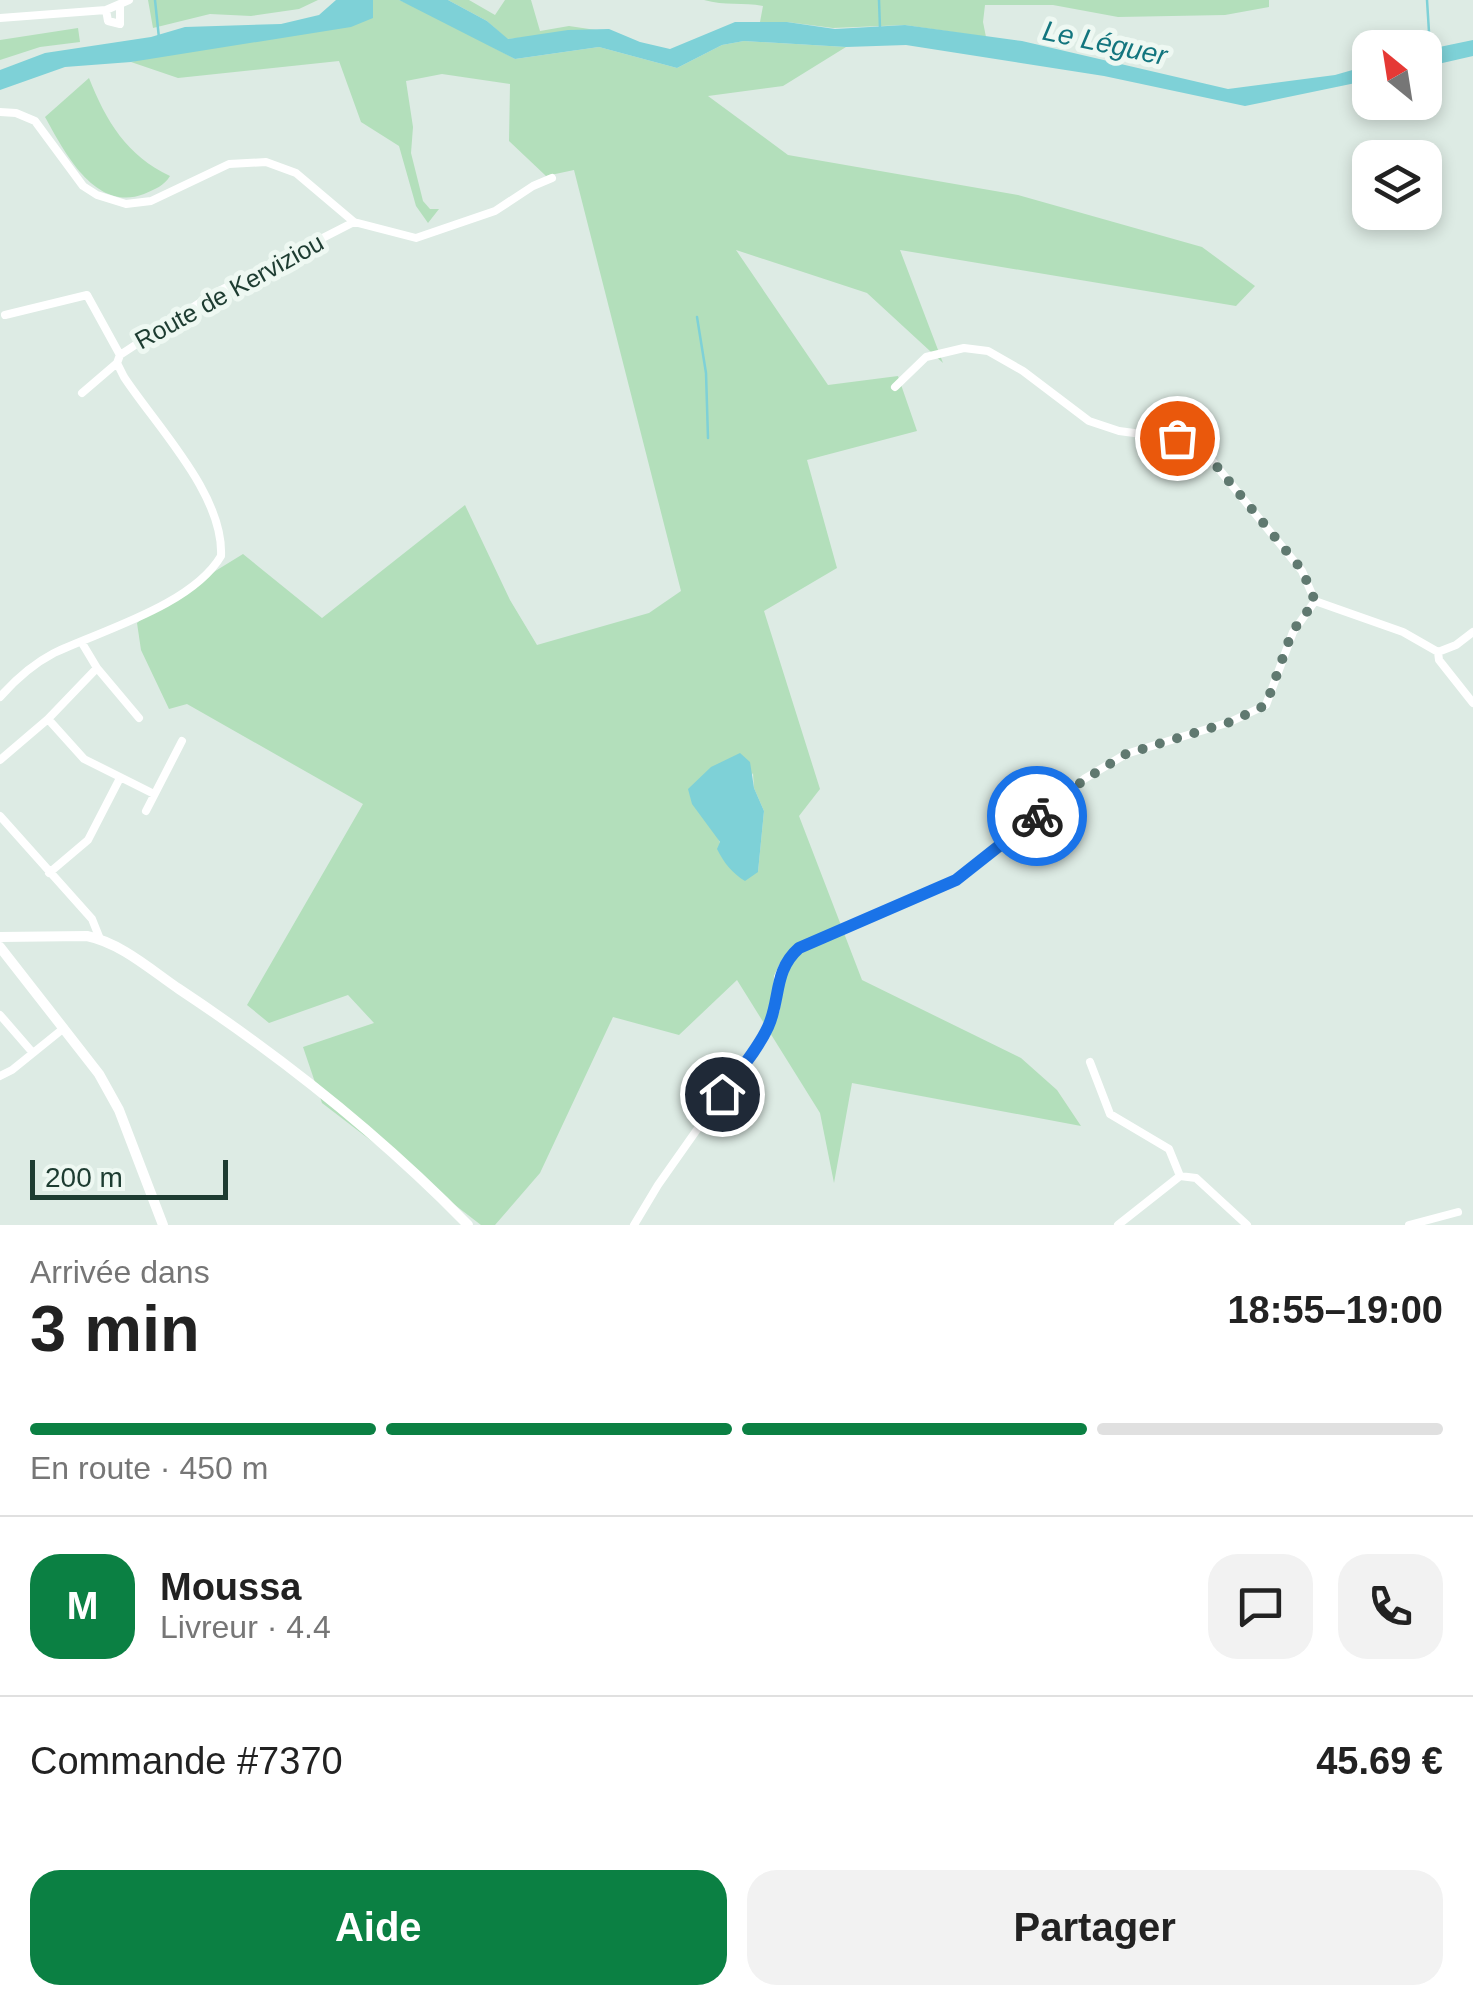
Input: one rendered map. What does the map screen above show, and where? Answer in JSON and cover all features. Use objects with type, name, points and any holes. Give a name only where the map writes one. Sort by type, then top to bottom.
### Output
[{"type":"main road","points":[[0,937],[87,936],[134,957],[245,1032],[326,1095],[468,1225]]},
{"type":"main road","points":[[0,947],[99,1074],[118,1110],[163,1225]]},
{"type":"street","points":[[106,10],[108,21],[120,24],[124,2]]},
{"type":"street","points":[[0,18],[106,10],[124,2]]},
{"type":"street","name":"Route de Kerviziou","points":[[0,112],[16,113],[35,121],[78,180],[107,199],[126,204],[152,200],[229,164],[266,162],[296,173],[354,222],[226,287],[118,359],[129,386],[198,481],[222,536],[221,556],[194,584],[135,620],[53,654],[18,677],[0,697]]},
{"type":"street","points":[[354,222],[416,238],[494,211],[552,178]]},
{"type":"street","points":[[5,315],[86,295],[118,359],[82,393]]},
{"type":"street","points":[[895,388],[926,358],[964,348],[988,351],[1023,370],[1089,421],[1119,431],[1188,440],[1209,457],[1302,570],[1315,601],[1402,632],[1438,652]]},
{"type":"street","points":[[634,1225],[765,1033],[776,1009],[778,977],[790,956],[818,939],[964,876],[1084,780],[1126,754],[1230,722],[1266,705],[1292,632],[1315,601]]},
{"type":"street","points":[[1438,652],[1473,632]]},
{"type":"street","points":[[82,643],[97,668],[140,718]]},
{"type":"street","points":[[1438,652],[1438,660],[1473,702]]},
{"type":"street","points":[[0,760],[48,720],[97,668]]},
{"type":"street","points":[[48,720],[84,759],[154,794]]},
{"type":"street","points":[[146,810],[182,741]]},
{"type":"street","points":[[49,873],[88,840],[120,778]]},
{"type":"street","points":[[0,816],[94,922],[100,939]]},
{"type":"street","points":[[0,1015],[32,1052]]},
{"type":"street","points":[[0,1076],[64,1028]]},
{"type":"street","points":[[1090,1062],[1110,1114],[1169,1149],[1180,1176]]},
{"type":"street","points":[[1118,1225],[1180,1176],[1196,1178],[1247,1225]]},
{"type":"street","points":[[1409,1225],[1458,1212]]},
{"type":"green space","points":[[148,0],[318,0],[299,9],[251,16],[210,14],[153,28]]},
{"type":"green space","points":[[373,0],[399,0],[515,59],[599,47],[677,68],[722,45],[744,41],[846,47],[783,86],[708,96],[788,155],[1018,195],[1202,247],[1255,286],[1236,306],[900,250],[943,363],[867,293],[736,250],[828,385],[898,376],[917,431],[807,460],[837,568],[764,611],[820,789],[799,816],[862,980],[1021,1058],[1057,1090],[1081,1126],[852,1083],[834,1183],[820,1113],[737,980],[679,1035],[613,1017],[540,1173],[495,1225],[481,1225],[322,1103],[303,1047],[374,1023],[348,995],[269,1023],[247,1005],[363,804],[187,704],[169,709],[141,650],[137,623],[243,554],[322,618],[465,505],[510,600],[537,645],[649,613],[681,591],[574,170],[546,176],[509,141],[510,84],[442,74],[406,81],[413,127],[411,153],[423,201],[430,209],[439,209],[428,223],[416,206],[399,146],[361,122],[339,61],[178,78],[131,62],[371,4]],"holes":[[[753,773],[754,788],[764,811],[758,872],[720,843],[716,834]]]},
{"type":"green space","points":[[448,0],[469,0],[495,15],[505,0],[531,0],[540,31],[569,26],[596,30],[507,39],[487,21]]},
{"type":"green space","points":[[704,0],[1269,0],[1269,7],[1225,15],[1118,17],[1053,5],[985,5],[986,37],[905,25],[833,28],[760,22],[763,6]]},
{"type":"green space","points":[[78,28],[80,42],[40,47],[0,60],[0,40]]},
{"type":"green space","points":[[89,78],[120,136],[142,158],[170,176],[159,187],[126,198],[111,195],[83,175],[62,146],[45,117]]},
{"type":"water","points":[[336,0],[373,0],[373,18],[351,27],[131,62],[65,67],[0,90],[0,70],[45,53],[151,37],[185,27],[281,24],[319,15]]},
{"type":"water","points":[[399,0],[448,0],[487,21],[508,39],[568,30],[609,29],[670,49],[735,22],[787,22],[835,29],[905,25],[1022,41],[1228,89],[1352,70],[1352,84],[1245,106],[1104,76],[906,45],[846,47],[744,41],[722,45],[677,68],[599,47],[515,59]]},
{"type":"water","points":[[1473,40],[1473,56],[1442,63],[1442,46]]},
{"type":"water","points":[[740,753],[750,762],[754,788],[764,811],[758,872],[745,881],[722,859],[717,849],[720,842],[692,804],[688,789],[711,767]]},
{"type":"waterway","points":[[155,0],[159,38]]},
{"type":"waterway","points":[[879,0],[880,28]]},
{"type":"waterway","points":[[1427,0],[1429,30]]},
{"type":"waterway","points":[[697,317],[706,373],[708,438]]},
{"type":"way so far","points":[[1037,816],[1126,754],[1230,722],[1266,705],[1292,632],[1315,601],[1302,570],[1209,457],[1188,440],[1177,438]]},
{"type":"route","points":[[722,1094],[765,1033],[776,1009],[778,977],[799,948],[956,880],[1037,816]]},
{"type":"water label","name":"Le Léguer","points":[[1105,43]]}]
